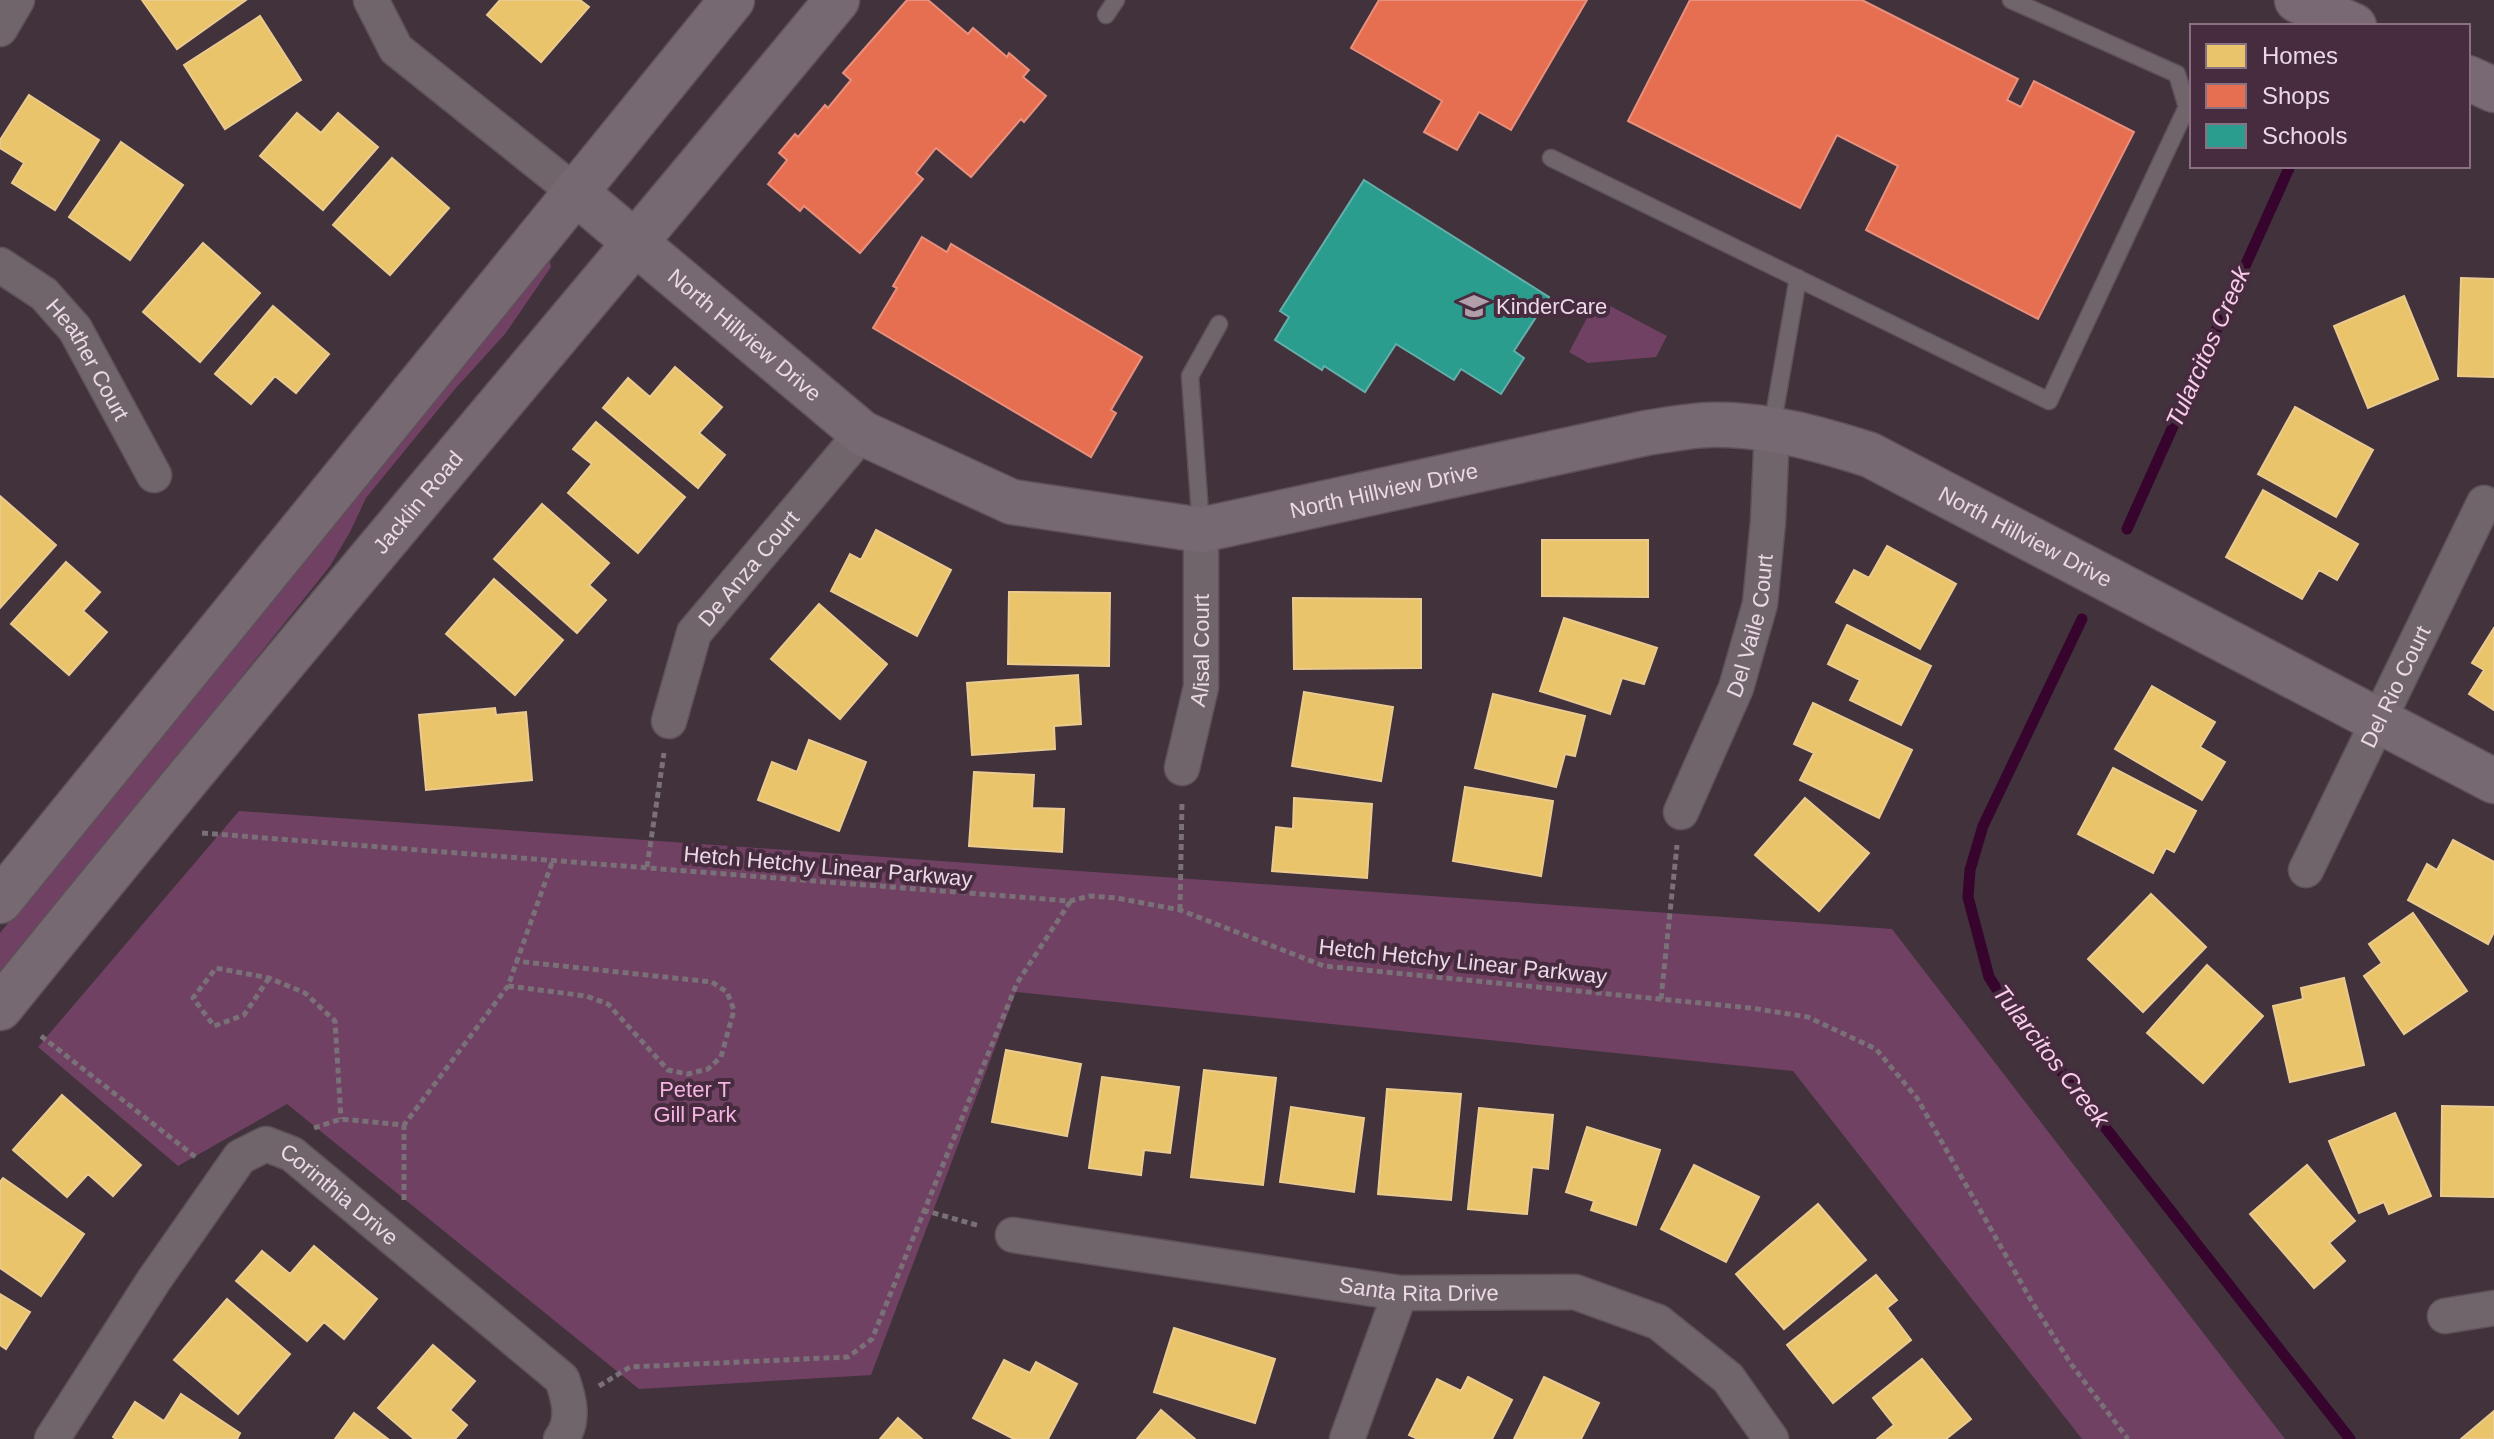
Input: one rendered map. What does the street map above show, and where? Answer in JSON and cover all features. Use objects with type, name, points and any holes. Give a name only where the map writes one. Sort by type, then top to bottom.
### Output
[{"type":"highway","points":[[2297,0],[2350,24]]},
{"type":"highway","points":[[2470,79],[2494,90]]},
{"type":"main road","points":[[0,901],[732,0]]},
{"type":"main road","name":"Jacklin Road","points":[[0,1008],[425,492],[837,0]]},
{"type":"main road","name":"North Hillview Drive","points":[[575,192],[862,433],[1012,502],[1201,530],[1646,433],[1706,425],[1772,429],[1817,438],[1870,455],[2494,781]]},
{"type":"street","points":[[0,29],[17,0]]},
{"type":"street","name":"North Hillview Drive","points":[[371,0],[396,49],[575,192]]},
{"type":"street","name":"Heather Court","points":[[0,265],[44,294],[75,329],[154,475]]},
{"type":"street","name":"Del Vaile Court","points":[[1681,812],[1736,688],[1760,604],[1772,429]]},
{"type":"street","name":"De Anza Court","points":[[669,721],[694,633],[862,433]]},
{"type":"street","name":"Del Rio Court","points":[[2306,870],[2484,503]]},
{"type":"street","name":"Alisal Court","points":[[1182,768],[1201,687],[1201,530]]},
{"type":"street","name":"Corinthia Drive","points":[[52,1439],[154,1280],[240,1157],[266,1144],[292,1154],[562,1379],[570,1402]]},
{"type":"street","name":"Santa Rita Drive","points":[[1013,1235],[1400,1293],[1575,1292],[1658,1322],[1728,1378],[1771,1439]]},
{"type":"street","points":[[1347,1439],[1400,1293]]},
{"type":"street","points":[[2445,1316],[2494,1308]]},
{"type":"street","points":[[561,1439],[567,1432],[570,1402]]},
{"type":"lane","points":[[1106,15],[1116,0]]},
{"type":"lane","points":[[1551,158],[2049,401],[2187,107],[2177,74],[2011,0]]},
{"type":"lane","points":[[1772,429],[1798,278]]},
{"type":"lane","points":[[1201,530],[1190,376],[1219,324]]},
{"type":"path","points":[[647,867],[669,721]]},
{"type":"path","points":[[1180,910],[1182,768]]},
{"type":"path","points":[[1661,999],[1681,812]]},
{"type":"path","name":"Hetch Hetchy Linear Parkway","points":[[202,833],[1070,901],[1090,896],[1117,898],[1180,910],[1324,966],[1751,1008],[1808,1017],[1876,1049],[1917,1098],[2032,1302],[2071,1364],[2128,1439]]},
{"type":"path","points":[[402,1246],[404,1125],[508,986],[553,860]]},
{"type":"path","points":[[570,1402],[630,1367],[848,1357],[872,1339],[1017,983],[1070,901]]},
{"type":"path","points":[[508,986],[586,996],[608,1004],[668,1070],[688,1074],[698,1072],[708,1069],[721,1057],[734,1010],[727,992],[712,982],[515,961]]},
{"type":"path","points":[[269,978],[244,1015],[214,1026],[193,998],[216,968],[269,978],[305,993],[335,1021],[341,1119]]},
{"type":"path","points":[[41,1036],[224,1180]]},
{"type":"path","points":[[266,1144],[341,1119],[404,1125]]},
{"type":"path","points":[[923,1210],[1013,1235]]},
{"type":"green space","points":[[548,254],[551,267],[505,334],[455,389],[366,498],[330,566],[0,978],[0,933]]},
{"type":"green space","points":[[1597,299],[1667,336],[1656,357],[1588,363],[1569,352]]},
{"type":"green space","name":"Peter T Gill Park","points":[[239,811],[1892,929],[2285,1439],[2082,1439],[1793,1071],[1016,992],[871,1375],[639,1389],[287,1104],[178,1166],[38,1047]]},
{"type":"building: Homes","points":[[142,0],[246,0],[177,49]]},
{"type":"building: Homes","points":[[500,0],[580,0],[589,7],[541,62],[487,15]]},
{"type":"building: Homes","points":[[260,16],[301,80],[225,129],[184,65]]},
{"type":"building: Homes","points":[[29,95],[99,140],[55,210],[12,183],[24,163],[0,148],[0,140]]},
{"type":"building: Homes","points":[[297,113],[321,133],[338,113],[378,147],[323,210],[260,156]]},
{"type":"building: Homes","points":[[121,142],[183,185],[130,260],[69,217]]},
{"type":"building: Homes","points":[[392,158],[449,208],[390,275],[333,225]]},
{"type":"building: Homes","points":[[203,243],[260,293],[200,362],[143,312]]},
{"type":"building: Homes","points":[[2461,278],[2494,279],[2494,377],[2458,376]]},
{"type":"building: Homes","points":[[2404,296],[2438,379],[2368,408],[2334,326]]},
{"type":"building: Homes","points":[[273,306],[329,354],[296,393],[275,376],[251,404],[215,374]]},
{"type":"building: Homes","points":[[675,367],[722,407],[699,433],[725,455],[698,488],[603,408],[628,378],[650,397]]},
{"type":"building: Homes","points":[[2295,407],[2373,450],[2336,517],[2258,474]]},
{"type":"building: Homes","points":[[596,422],[685,497],[638,553],[568,493],[592,464],[573,449]]},
{"type":"building: Homes","points":[[2263,490],[2358,544],[2337,580],[2319,570],[2302,599],[2226,557]]},
{"type":"building: Homes","points":[[0,496],[56,545],[0,608]]},
{"type":"building: Homes","points":[[542,504],[609,563],[589,585],[606,600],[577,633],[494,559]]},
{"type":"building: Homes","points":[[876,530],[951,570],[917,636],[831,591],[850,554],[861,560]]},
{"type":"building: Homes","points":[[1542,540],[1648,540],[1648,597],[1542,596]]},
{"type":"building: Homes","points":[[1887,546],[1956,584],[1920,649],[1836,602],[1854,570],[1869,578]]},
{"type":"building: Homes","points":[[66,562],[100,592],[83,611],[107,632],[69,675],[11,624]]},
{"type":"building: Homes","points":[[494,579],[563,640],[515,695],[446,634]]},
{"type":"building: Homes","points":[[1009,592],[1110,593],[1109,666],[1008,664]]},
{"type":"building: Homes","points":[[1293,598],[1421,599],[1421,668],[1294,669]]},
{"type":"building: Homes","points":[[819,604],[887,664],[840,719],[771,659]]},
{"type":"building: Homes","points":[[1564,618],[1657,648],[1644,684],[1622,678],[1610,714],[1540,691]]},
{"type":"building: Homes","points":[[1847,625],[1931,666],[1901,725],[1850,700],[1860,680],[1828,664]]},
{"type":"building: Homes","points":[[2494,628],[2494,710],[2469,694],[2484,670],[2472,663]]},
{"type":"building: Homes","points":[[1078,675],[1081,724],[1054,726],[1055,749],[972,755],[967,683]]},
{"type":"building: Homes","points":[[2152,686],[2215,722],[2200,747],[2225,762],[2202,800],[2115,749]]},
{"type":"building: Homes","points":[[1304,692],[1393,707],[1381,781],[1292,766]]},
{"type":"building: Homes","points":[[1493,694],[1585,716],[1575,756],[1565,754],[1556,787],[1475,768]]},
{"type":"building: Homes","points":[[1813,703],[1912,750],[1879,818],[1800,780],[1814,753],[1794,744]]},
{"type":"building: Homes","points":[[495,708],[496,715],[526,712],[532,780],[426,790],[419,715]]},
{"type":"building: Homes","points":[[809,740],[866,762],[839,831],[758,800],[772,762],[797,772]]},
{"type":"building: Homes","points":[[2113,768],[2196,811],[2174,852],[2166,848],[2153,873],[2078,834]]},
{"type":"building: Homes","points":[[974,772],[1034,775],[1032,808],[1064,809],[1062,852],[969,846]]},
{"type":"building: Homes","points":[[1465,787],[1553,801],[1541,876],[1453,861]]},
{"type":"building: Homes","points":[[1294,798],[1372,804],[1367,878],[1272,871],[1276,827],[1293,829]]},
{"type":"building: Homes","points":[[1805,798],[1869,853],[1819,911],[1755,855]]},
{"type":"building: Homes","points":[[2453,840],[2494,862],[2494,932],[2488,944],[2408,900],[2427,864],[2437,870]]},
{"type":"building: Homes","points":[[2151,894],[2206,947],[2143,1012],[2088,959]]},
{"type":"building: Homes","points":[[2413,913],[2467,991],[2404,1034],[2364,976],[2382,963],[2369,944]]},
{"type":"building: Homes","points":[[2207,965],[2263,1016],[2203,1083],[2147,1033]]},
{"type":"building: Homes","points":[[2344,978],[2364,1065],[2290,1082],[2273,1006],[2303,999],[2301,988]]},
{"type":"building: Homes","points":[[1006,1050],[1081,1064],[1067,1136],[992,1122]]},
{"type":"building: Homes","points":[[1204,1070],[1276,1078],[1263,1185],[1191,1177]]},
{"type":"building: Homes","points":[[1102,1077],[1179,1087],[1170,1153],[1144,1150],[1141,1175],[1089,1168]]},
{"type":"building: Homes","points":[[1387,1089],[1461,1094],[1451,1200],[1378,1194]]},
{"type":"building: Homes","points":[[62,1095],[141,1165],[113,1196],[88,1174],[67,1197],[13,1150]]},
{"type":"building: Homes","points":[[2442,1106],[2494,1107],[2494,1197],[2441,1196]]},
{"type":"building: Homes","points":[[1291,1107],[1364,1118],[1354,1192],[1280,1182]]},
{"type":"building: Homes","points":[[1479,1108],[1553,1115],[1548,1169],[1532,1167],[1527,1214],[1468,1209]]},
{"type":"building: Homes","points":[[2395,1113],[2431,1196],[2389,1214],[2384,1202],[2359,1213],[2329,1141]]},
{"type":"building: Homes","points":[[1587,1127],[1660,1150],[1636,1225],[1591,1210],[1594,1201],[1566,1192]]},
{"type":"building: Homes","points":[[1694,1165],[1759,1197],[1726,1262],[1661,1229]]},
{"type":"building: Homes","points":[[2307,1165],[2355,1221],[2329,1243],[2345,1261],[2314,1288],[2250,1214]]},
{"type":"building: Homes","points":[[3,1178],[84,1234],[41,1296],[0,1268],[0,1182]]},
{"type":"building: Homes","points":[[1818,1204],[1866,1260],[1784,1329],[1736,1274]]},
{"type":"building: Homes","points":[[314,1246],[377,1299],[344,1339],[324,1322],[307,1341],[236,1281],[262,1251],[290,1274]]},
{"type":"building: Homes","points":[[1876,1275],[1897,1300],[1887,1308],[1911,1340],[1833,1403],[1787,1345]]},
{"type":"building: Homes","points":[[0,1294],[30,1312],[6,1349],[0,1345]]},
{"type":"building: Homes","points":[[227,1299],[290,1354],[238,1414],[174,1360]]},
{"type":"building: Homes","points":[[1174,1328],[1275,1359],[1255,1423],[1154,1392]]},
{"type":"building: Homes","points":[[433,1345],[475,1381],[450,1410],[467,1425],[455,1439],[414,1439],[378,1408]]},
{"type":"building: Homes","points":[[1922,1359],[1971,1419],[1946,1439],[1877,1439],[1894,1425],[1873,1398]]},
{"type":"building: Homes","points":[[1004,1360],[1030,1373],[1036,1362],[1077,1384],[1048,1439],[1014,1439],[973,1418]]},
{"type":"building: Homes","points":[[1468,1377],[1512,1400],[1492,1439],[1418,1439],[1409,1435],[1437,1379],[1461,1391]]},
{"type":"building: Homes","points":[[1544,1377],[1599,1403],[1581,1439],[1514,1439]]},
{"type":"building: Homes","points":[[181,1394],[240,1433],[237,1439],[113,1437],[135,1402],[164,1421]]},
{"type":"building: Homes","points":[[1161,1410],[1195,1439],[1137,1439]]},
{"type":"building: Homes","points":[[2494,1411],[2494,1439],[2461,1439]]},
{"type":"building: Homes","points":[[354,1413],[388,1439],[335,1439]]},
{"type":"building: Homes","points":[[898,1418],[922,1439],[880,1439]]},
{"type":"building: Shops","points":[[907,0],[928,0],[968,34],[973,28],[1007,57],[1009,53],[1029,70],[1023,77],[1046,96],[1024,122],[1021,119],[971,177],[936,148],[916,173],[923,179],[860,253],[804,206],[800,211],[768,184],[787,160],[779,153],[795,134],[798,137],[825,105],[828,108],[851,80],[843,73]]},
{"type":"building: Shops","points":[[1379,0],[1587,0],[1511,130],[1479,112],[1457,150],[1424,132],[1442,101],[1351,48]]},
{"type":"building: Shops","points":[[1690,0],[1862,0],[2018,79],[2007,100],[2021,107],[2034,81],[2134,132],[2038,319],[1866,230],[1898,166],[1837,135],[1800,208],[1628,121]]},
{"type":"building: Shops","points":[[922,237],[947,252],[951,244],[1142,357],[1111,410],[1116,413],[1091,457],[873,328]]},
{"type":"building: Schools","points":[[1364,180],[1549,297],[1514,351],[1524,358],[1501,394],[1461,369],[1454,380],[1396,344],[1365,392],[1324,366],[1322,370],[1275,340],[1289,317],[1280,311]]},
{"type":"waterway","name":"Tularcitos Creek","points":[[2127,529],[2289,168]]},
{"type":"waterway","name":"Tularcitos Creek","points":[[2082,619],[1983,826],[1970,870],[1968,897],[1989,977],[2350,1439]]},
{"type":"place","name":"KinderCare","points":[[1474,306]]}]
